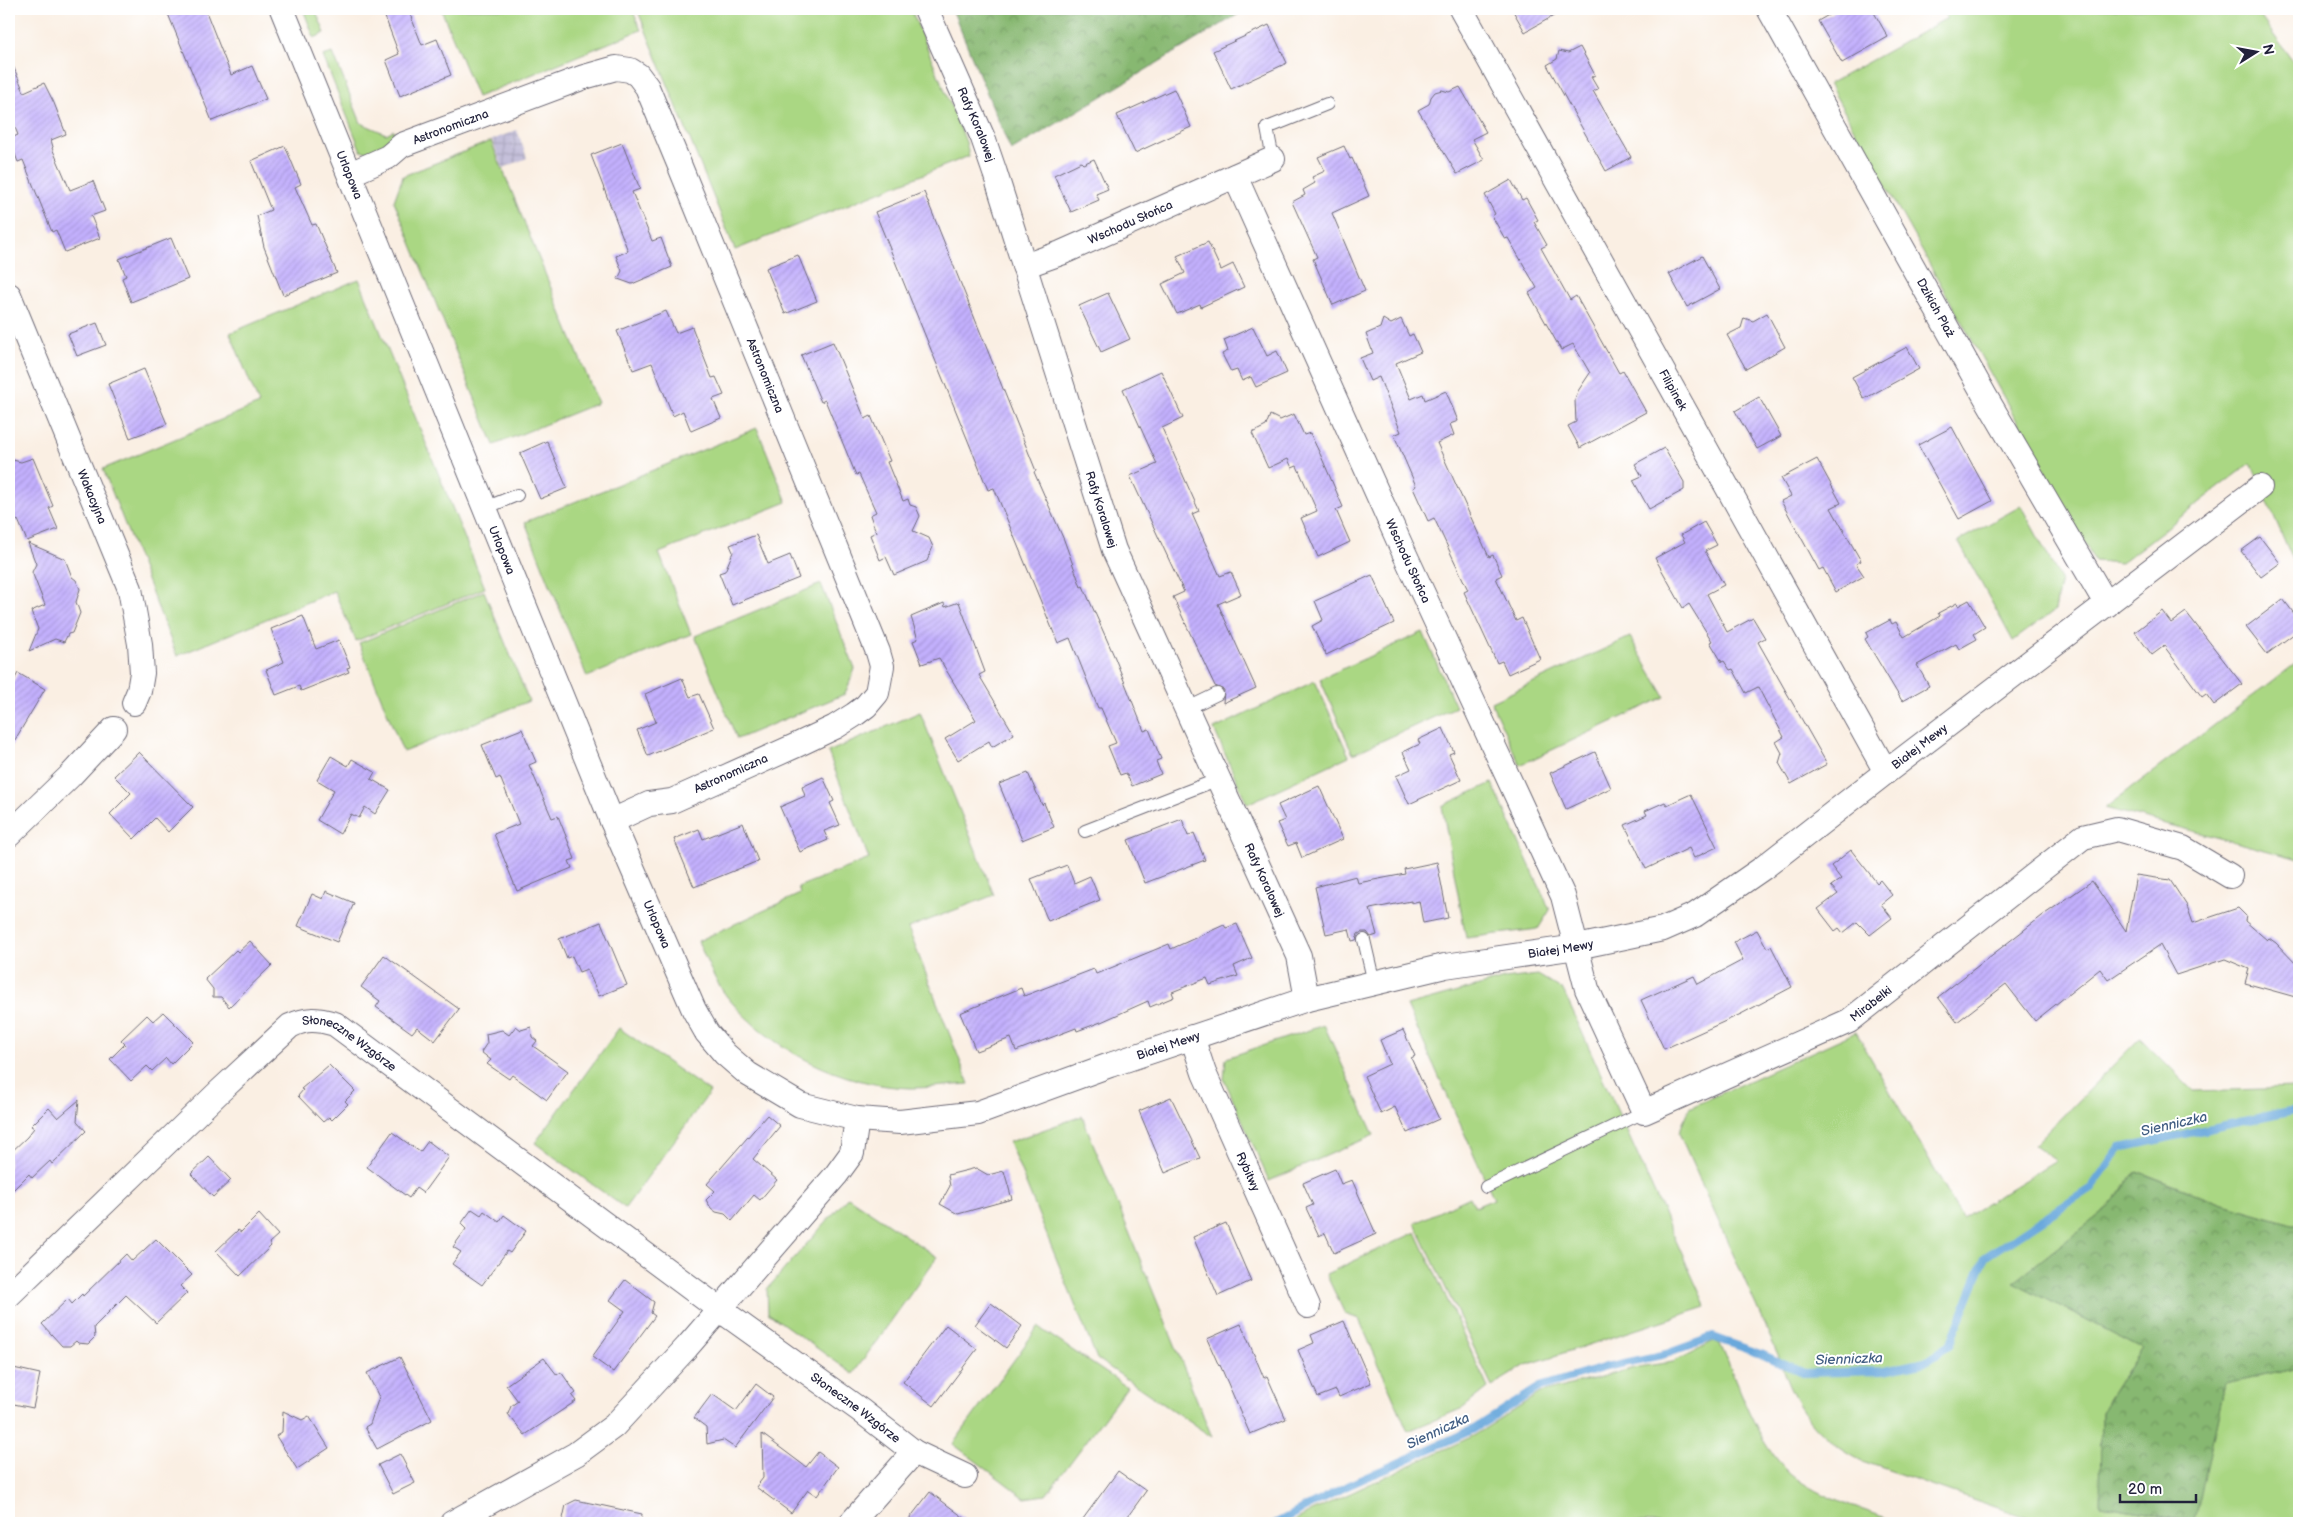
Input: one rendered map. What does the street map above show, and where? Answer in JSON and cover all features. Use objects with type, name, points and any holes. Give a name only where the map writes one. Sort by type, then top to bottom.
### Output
[{"type":"street","name":"Urlopowa","points":[[282,9],[612,820],[694,1010],[713,1040],[725,1054],[748,1074]]},
{"type":"street","name":"Rafy Koralowej","points":[[926,9],[983,138],[1114,550],[1299,956],[1307,999]]},
{"type":"street","name":"Filipinek","points":[[1461,9],[1886,772]]},
{"type":"street","name":"Dzikich Plaż","points":[[1770,9],[1984,396],[2106,605]]},
{"type":"street","name":"Astronomiczna","points":[[350,174],[388,157],[402,145],[584,77],[616,68],[630,70],[638,75],[647,86],[802,464],[878,652],[882,666],[877,693],[866,706],[835,727],[672,801],[649,804],[612,820]]},
{"type":"street","name":"Wschodu Słońca","points":[[1024,266],[1061,253],[1273,159]]},
{"type":"street","name":"Wschodu Słońca","points":[[1235,176],[1397,538],[1563,896],[1587,989],[1644,1112]]},
{"type":"street","name":"Wakacyjna","points":[[9,295],[130,589],[140,644],[142,673],[139,691],[134,703]]},
{"type":"street","name":"Białej Mewy","points":[[748,1074],[800,1105],[857,1119],[900,1122],[978,1113],[1192,1037],[1307,999],[1470,962],[1577,948],[1663,929],[1695,915],[1763,868],[2260,487]]},
{"type":"street","points":[[9,835],[70,776],[114,729]]},
{"type":"street","name":"Mirabelki","points":[[1644,1112],[1849,1022],[2083,837],[2117,829],[2184,848],[2230,876]]},
{"type":"street","name":"Słoneczne Wzgórze","points":[[9,1295],[220,1090],[284,1032],[302,1020],[318,1019],[335,1024],[719,1309],[860,1410],[914,1452],[965,1476]]},
{"type":"street","name":"Rybitwy","points":[[1192,1037],[1204,1073],[1308,1306]]},
{"type":"street","points":[[462,1521],[576,1454],[614,1426],[836,1175],[852,1153],[857,1119]]},
{"type":"street","points":[[851,1523],[914,1452]]},
{"type":"lane","points":[[1273,159],[1267,128],[1326,104]]},
{"type":"lane","points":[[485,508],[517,495]]},
{"type":"lane","points":[[1186,709],[1217,694]]},
{"type":"lane","points":[[1084,831],[1218,779]]},
{"type":"lane","points":[[1364,940],[1374,983]]},
{"type":"lane","name":"Mirabelki","points":[[1486,1187],[1644,1112]]},
{"type":"shaded area","points":[[517,130],[527,158],[503,168],[492,140]]},
{"type":"green space","points":[[303,9],[315,9],[325,33],[314,38]]},
{"type":"green space","points":[[441,9],[632,9],[641,30],[477,97]]},
{"type":"green space","points":[[637,9],[911,9],[966,142],[969,156],[735,250]]},
{"type":"green space","points":[[952,9],[1247,9],[1011,151]]},
{"type":"green space","points":[[1940,9],[2255,9],[2299,70],[2299,574],[2251,463],[2121,563],[2095,561],[1829,84],[1947,18]]},
{"type":"green space","points":[[333,53],[361,123],[386,134],[394,130],[394,140],[374,152],[361,151],[323,56]]},
{"type":"green space","points":[[491,141],[598,403],[494,445],[394,201],[403,176]]},
{"type":"green space","points":[[359,279],[485,588],[356,641],[334,591],[177,656],[103,469],[259,404],[230,333]]},
{"type":"green space","points":[[757,428],[787,502],[659,553],[691,634],[587,677],[525,522]]},
{"type":"green space","points":[[2021,506],[2061,580],[2055,610],[2013,641],[1958,541]]},
{"type":"green space","points":[[821,584],[855,669],[845,694],[737,739],[695,636]]},
{"type":"green space","points":[[484,591],[529,701],[403,752],[359,643]]},
{"type":"green space","points":[[1423,632],[1456,707],[1353,754],[1320,679]]},
{"type":"green space","points":[[1630,637],[1665,697],[1520,765],[1491,702]]},
{"type":"green space","points":[[2299,661],[2299,859],[2105,808]]},
{"type":"green space","points":[[1315,681],[1349,756],[1247,804],[1214,729]]},
{"type":"green space","points":[[920,712],[994,895],[908,928],[969,1084],[912,1088],[886,1086],[835,1073],[787,1049],[765,1034],[745,1017],[723,992],[698,941],[800,894],[798,887],[869,859],[828,752]]},
{"type":"green space","points":[[1492,783],[1550,910],[1538,929],[1466,938],[1442,806]]},
{"type":"green space","points":[[1538,975],[1563,990],[1706,1307],[1526,1365],[1492,1386],[1415,1223],[1470,1197],[1475,1207],[1494,1199],[1407,1006],[1504,979]]},
{"type":"green space","points":[[1324,1025],[1374,1135],[1269,1181],[1224,1079],[1226,1058]]},
{"type":"green space","points":[[619,1028],[710,1092],[625,1208],[535,1143]]},
{"type":"green space","points":[[1856,1032],[1962,1218],[2056,1161],[2034,1145],[2140,1038],[2193,1091],[2299,1088],[2299,1226],[2223,1204],[2137,1171],[2107,1209],[2014,1282],[2142,1348],[2101,1412],[2101,1505],[2194,1521],[2225,1384],[2299,1368],[2299,1523],[2042,1523],[1862,1461],[1832,1442],[1809,1419],[1791,1391],[1779,1357],[1679,1133],[1689,1108]]},
{"type":"green space","points":[[1082,1116],[1212,1437],[1097,1359],[1009,1142]]},
{"type":"green space","points":[[2136,1171],[2223,1204],[2299,1226],[2299,1368],[2225,1384],[2195,1521],[2100,1505],[2101,1412],[2142,1348],[2013,1282],[2107,1209]]},
{"type":"green space","points":[[848,1197],[937,1257],[853,1374],[768,1313],[767,1289]]},
{"type":"green space","points":[[1416,1232],[1488,1388],[1463,1408],[1408,1431],[1359,1319],[1345,1314],[1326,1274]]},
{"type":"green space","points":[[1038,1327],[1127,1387],[1046,1495],[1025,1498],[953,1444]]},
{"type":"green space","points":[[1714,1341],[1720,1344],[1758,1430],[1779,1461],[1791,1474],[1816,1491],[1829,1497],[1902,1523],[1290,1523],[1475,1435],[1540,1393],[1638,1367],[1673,1362]]},
{"type":"building","points":[[166,9],[205,9],[231,75],[252,66],[266,99],[212,121]]},
{"type":"building","points":[[382,9],[408,9],[422,45],[437,39],[451,75],[400,96],[386,60],[399,54]]},
{"type":"building","points":[[1512,9],[1566,9],[1525,32]]},
{"type":"building","points":[[1839,9],[1872,9],[1888,37],[1842,63],[1818,21]]},
{"type":"building","points":[[1269,25],[1287,63],[1231,89],[1213,51]]},
{"type":"building","points":[[1580,47],[1595,75],[1591,77],[1598,89],[1593,91],[1631,157],[1606,171],[1547,65],[1557,59],[1559,51],[1568,53]]},
{"type":"building","points":[[9,56],[24,92],[44,83],[54,103],[66,134],[51,140],[52,148],[70,190],[93,181],[105,211],[91,216],[100,238],[65,252],[56,230],[52,232],[23,160],[18,162],[9,139],[18,135],[9,112]]},
{"type":"building","points":[[1460,87],[1486,132],[1472,139],[1484,160],[1457,174],[1418,110],[1429,104],[1435,92],[1442,90],[1449,92]]},
{"type":"building","points":[[1174,89],[1191,127],[1135,153],[1117,115]]},
{"type":"building","points":[[622,143],[640,189],[632,192],[652,241],[661,238],[672,267],[632,284],[618,279],[622,271],[616,256],[628,251],[591,155]]},
{"type":"building","points":[[285,146],[301,184],[295,187],[312,225],[316,224],[337,273],[283,295],[264,247],[257,216],[271,210],[251,161]]},
{"type":"building","points":[[1344,146],[1350,159],[1352,158],[1369,196],[1332,213],[1365,291],[1333,305],[1313,259],[1317,257],[1292,202],[1305,195],[1303,190],[1315,183],[1312,177],[1325,171],[1318,157]]},
{"type":"building","points":[[1094,159],[1108,189],[1096,194],[1099,200],[1071,212],[1054,175],[1081,162],[1083,164]]},
{"type":"building","points":[[1511,180],[1522,200],[1526,198],[1538,220],[1534,222],[1547,245],[1541,248],[1570,300],[1576,296],[1619,373],[1623,371],[1646,412],[1580,448],[1568,426],[1576,422],[1575,400],[1578,391],[1590,373],[1573,344],[1561,350],[1529,293],[1537,288],[1508,238],[1505,239],[1492,216],[1495,214],[1485,195]]},
{"type":"building","points":[[924,192],[1036,471],[1034,472],[1064,540],[1081,587],[1083,586],[1115,658],[1144,731],[1149,729],[1161,759],[1156,761],[1161,774],[1132,786],[1126,773],[1120,775],[1108,746],[1116,743],[1101,708],[1098,708],[1070,638],[1058,643],[994,488],[988,490],[875,212]]},
{"type":"building","points":[[171,238],[188,279],[131,302],[122,278],[126,276],[119,259]]},
{"type":"building","points":[[1208,242],[1221,270],[1233,264],[1244,287],[1201,307],[1200,304],[1177,314],[1162,284],[1185,273],[1177,256]]},
{"type":"building","points":[[798,255],[817,301],[785,314],[766,268]]},
{"type":"building","points":[[1702,256],[1720,289],[1687,307],[1669,274]]},
{"type":"building","points":[[1108,293],[1130,339],[1101,352],[1079,306]]},
{"type":"building","points":[[666,311],[676,333],[692,327],[712,378],[716,377],[724,395],[713,399],[721,418],[691,431],[683,411],[673,416],[652,363],[633,370],[617,331]]},
{"type":"building","points":[[1767,313],[1785,347],[1746,369],[1727,335],[1741,328],[1744,318],[1753,321]]},
{"type":"building","points":[[1383,319],[1391,324],[1401,319],[1409,336],[1413,334],[1421,352],[1396,363],[1411,399],[1423,394],[1425,400],[1446,391],[1458,421],[1450,424],[1454,435],[1437,443],[1489,557],[1493,555],[1502,575],[1496,578],[1516,621],[1522,618],[1540,659],[1508,674],[1502,661],[1497,663],[1464,592],[1468,590],[1434,518],[1428,521],[1413,488],[1416,486],[1394,435],[1401,432],[1379,377],[1370,381],[1360,358],[1373,353],[1366,334],[1380,328]]},
{"type":"building","points":[[97,323],[106,345],[77,356],[68,334]]},
{"type":"building","points":[[1253,327],[1267,356],[1277,351],[1287,373],[1256,387],[1251,377],[1242,381],[1237,370],[1231,372],[1222,354],[1228,351],[1224,340]]},
{"type":"building","points":[[833,342],[865,419],[871,416],[890,461],[887,462],[903,501],[908,499],[910,505],[916,507],[920,516],[913,531],[929,538],[933,547],[927,561],[894,575],[886,557],[880,560],[870,535],[876,532],[870,515],[876,512],[859,474],[856,475],[825,400],[821,402],[801,355]]},
{"type":"building","points":[[1907,347],[1919,369],[1864,399],[1852,377]]},
{"type":"building","points":[[144,369],[167,424],[130,438],[108,384]]},
{"type":"building","points":[[1161,371],[1183,418],[1162,428],[1199,511],[1192,514],[1220,576],[1231,572],[1241,594],[1218,604],[1256,688],[1223,703],[1224,690],[1215,686],[1173,597],[1184,592],[1130,476],[1157,464],[1123,389]]},
{"type":"building","points":[[1759,397],[1781,436],[1757,449],[1735,411]]},
{"type":"building","points":[[1294,414],[1304,435],[1310,433],[1321,456],[1343,507],[1336,510],[1350,542],[1318,557],[1301,518],[1317,511],[1297,466],[1292,468],[1288,459],[1268,468],[1252,433],[1266,426],[1270,415],[1280,420]]},
{"type":"building","points":[[1952,427],[1992,501],[1959,519],[1918,445]]},
{"type":"building","points":[[547,441],[567,488],[540,499],[520,453]]},
{"type":"building","points":[[1664,448],[1684,482],[1684,490],[1649,509],[1633,480],[1642,476],[1635,464]]},
{"type":"building","points":[[33,458],[53,506],[49,508],[58,529],[27,541],[18,520],[15,522],[9,507],[9,471],[13,460],[21,462]]},
{"type":"building","points":[[1817,459],[1841,503],[1831,508],[1861,561],[1856,564],[1864,576],[1836,592],[1823,568],[1819,570],[1781,501],[1791,496],[1781,478]]},
{"type":"building","points":[[1704,522],[1717,545],[1705,551],[1724,585],[1707,594],[1727,632],[1753,618],[1765,638],[1758,642],[1827,764],[1791,784],[1779,763],[1782,753],[1776,742],[1784,737],[1758,687],[1746,693],[1733,669],[1730,670],[1724,661],[1722,662],[1710,642],[1712,641],[1689,604],[1683,608],[1655,558],[1685,542],[1681,535]]},
{"type":"building","points":[[756,535],[768,564],[790,555],[799,578],[732,605],[719,573],[725,571],[733,552],[730,545]]},
{"type":"building","points":[[2260,537],[2280,563],[2261,577],[2241,551]]},
{"type":"building","points":[[28,543],[65,559],[72,577],[76,580],[80,589],[76,602],[80,613],[72,633],[68,634],[64,642],[55,639],[29,651],[38,629],[31,611],[45,605],[32,572],[36,564]]},
{"type":"building","points":[[1372,575],[1394,623],[1326,655],[1312,626],[1323,620],[1315,601]]},
{"type":"building","points":[[2283,599],[2299,620],[2299,630],[2267,654],[2246,627]]},
{"type":"building","points":[[1969,600],[1985,627],[1974,634],[1977,639],[1959,649],[1956,644],[1917,665],[1929,686],[1902,701],[1865,639],[1868,637],[1866,633],[1890,620],[1892,624],[1896,622],[1904,637],[1940,616],[1938,613],[1957,603],[1958,606]]},
{"type":"building","points":[[959,602],[985,672],[979,675],[1014,734],[992,747],[989,741],[958,760],[945,739],[976,720],[939,658],[922,664],[913,641],[918,639],[911,617],[944,603],[945,607]]},
{"type":"building","points":[[2162,611],[2171,623],[2186,612],[2242,684],[2214,705],[2206,694],[2202,697],[2164,646],[2152,655],[2135,632]]},
{"type":"building","points":[[303,616],[316,649],[339,640],[350,667],[347,668],[349,672],[301,691],[299,686],[276,695],[266,670],[284,662],[271,629]]},
{"type":"building","points":[[18,673],[45,689],[9,750],[9,689]]},
{"type":"building","points":[[682,678],[690,697],[699,694],[714,728],[648,756],[637,730],[656,722],[645,694]]},
{"type":"building","points":[[1443,728],[1454,752],[1449,754],[1461,780],[1409,804],[1396,776],[1411,769],[1403,752],[1420,744],[1418,740]]},
{"type":"building","points":[[522,729],[536,762],[529,765],[552,818],[558,816],[575,859],[569,861],[572,868],[517,891],[494,834],[519,824],[500,777],[496,779],[482,745]]},
{"type":"building","points":[[139,752],[193,807],[168,832],[155,818],[134,839],[110,814],[131,793],[114,776]]},
{"type":"building","points":[[1595,752],[1611,788],[1566,809],[1550,773]]},
{"type":"building","points":[[331,756],[348,766],[352,759],[375,772],[371,779],[390,790],[375,814],[365,807],[359,818],[351,814],[340,834],[317,820],[334,790],[317,780]]},
{"type":"building","points":[[1028,773],[1054,827],[1022,840],[999,784]]},
{"type":"building","points":[[823,777],[834,801],[830,803],[840,825],[824,831],[828,840],[800,852],[780,807],[805,796],[802,787]]},
{"type":"building","points":[[1319,786],[1343,839],[1302,858],[1296,843],[1288,846],[1277,823],[1285,820],[1278,805]]},
{"type":"building","points":[[1691,794],[1717,847],[1694,858],[1689,848],[1646,869],[1625,825],[1647,815],[1645,811],[1665,802],[1667,805]]},
{"type":"building","points":[[1182,819],[1188,836],[1194,833],[1205,860],[1145,883],[1128,840]]},
{"type":"building","points":[[743,823],[758,861],[694,887],[674,839],[699,829],[703,839]]},
{"type":"building","points":[[1851,850],[1877,883],[1880,880],[1892,895],[1881,904],[1892,918],[1870,935],[1857,922],[1843,933],[1839,928],[1835,931],[1818,909],[1838,894],[1831,886],[1841,879],[1831,866]]},
{"type":"building","points":[[1437,862],[1448,918],[1423,923],[1419,901],[1411,903],[1411,901],[1370,909],[1377,935],[1371,937],[1367,932],[1362,932],[1358,934],[1356,940],[1352,941],[1349,929],[1326,934],[1315,887],[1356,876],[1358,883],[1405,874],[1404,869]]},
{"type":"building","points":[[1067,865],[1074,883],[1090,876],[1100,900],[1048,921],[1031,879]]},
{"type":"building","points":[[2136,875],[2170,880],[2187,906],[2193,923],[2238,908],[2246,916],[2245,921],[2267,940],[2269,938],[2276,943],[2299,967],[2299,998],[2245,983],[2249,969],[2225,959],[2176,975],[2160,945],[2108,980],[2100,969],[2035,1021],[2006,984],[1957,1022],[1938,997],[2042,916],[2092,881],[2126,931]]},
{"type":"building","points":[[326,891],[354,903],[337,942],[298,926],[312,894],[323,899]]},
{"type":"building","points":[[601,922],[627,985],[599,996],[587,969],[579,972],[572,956],[567,958],[559,939]]},
{"type":"building","points":[[1237,924],[1252,958],[1234,966],[1238,976],[1210,985],[1207,978],[1172,992],[1174,997],[1150,1007],[1148,1001],[1101,1022],[1077,1031],[1076,1028],[1016,1051],[1011,1038],[976,1051],[960,1013],[1021,988],[1024,996],[1094,969],[1096,974],[1169,944],[1171,949],[1224,925],[1226,928]]},
{"type":"building","points":[[1757,930],[1767,948],[1771,946],[1792,987],[1741,1014],[1664,1049],[1641,1000],[1694,976],[1698,984],[1743,960],[1734,942]]},
{"type":"building","points":[[250,941],[272,965],[229,1007],[221,997],[213,997],[213,989],[205,979],[236,950],[238,952]]},
{"type":"building","points":[[384,955],[459,1009],[435,1041],[417,1027],[412,1033],[376,1007],[380,1001],[361,987]]},
{"type":"building","points":[[163,1012],[193,1042],[171,1064],[166,1058],[152,1071],[147,1066],[131,1081],[110,1059],[125,1044],[121,1040],[147,1015],[153,1021]]},
{"type":"building","points":[[516,1026],[521,1030],[531,1027],[532,1037],[537,1041],[533,1046],[568,1071],[547,1100],[512,1075],[509,1079],[487,1064],[491,1060],[481,1052],[487,1043],[486,1034],[502,1030],[509,1035]]},
{"type":"building","points":[[1403,1030],[1415,1056],[1411,1058],[1439,1119],[1407,1133],[1395,1107],[1381,1114],[1364,1076],[1390,1064],[1380,1040]]},
{"type":"building","points":[[329,1065],[355,1091],[345,1101],[348,1104],[332,1120],[329,1117],[323,1122],[298,1096],[303,1090],[301,1089]]},
{"type":"building","points":[[1171,1097],[1200,1158],[1165,1173],[1139,1111]]},
{"type":"building","points":[[79,1100],[77,1121],[86,1131],[52,1164],[50,1161],[32,1178],[29,1174],[9,1194],[9,1154],[27,1137],[34,1128],[31,1126],[49,1108],[58,1118]]},
{"type":"building","points":[[767,1115],[780,1126],[753,1159],[777,1180],[760,1200],[754,1195],[732,1221],[725,1214],[716,1212],[711,1208],[706,1200],[715,1191],[707,1184]]},
{"type":"building","points":[[392,1132],[420,1152],[428,1141],[449,1157],[423,1193],[416,1188],[409,1198],[367,1167]]},
{"type":"building","points":[[209,1157],[231,1180],[213,1197],[191,1174]]},
{"type":"building","points":[[976,1168],[988,1175],[1004,1171],[1012,1199],[958,1214],[940,1204],[950,1186],[948,1175]]},
{"type":"building","points":[[1335,1169],[1341,1184],[1352,1180],[1376,1234],[1334,1253],[1325,1233],[1319,1236],[1306,1208],[1313,1205],[1303,1183]]},
{"type":"building","points":[[472,1209],[481,1215],[484,1211],[499,1222],[504,1215],[526,1231],[510,1253],[507,1251],[482,1285],[452,1264],[461,1252],[453,1247],[466,1229],[461,1224]]},
{"type":"building","points":[[259,1214],[278,1235],[269,1243],[271,1246],[240,1276],[216,1251],[238,1230],[241,1232]]},
{"type":"building","points":[[1226,1223],[1251,1281],[1218,1296],[1193,1237]]},
{"type":"building","points":[[156,1239],[192,1275],[180,1286],[187,1293],[156,1323],[126,1295],[94,1327],[95,1337],[88,1344],[76,1341],[70,1346],[62,1346],[42,1324],[68,1299],[72,1304],[82,1294],[83,1296],[126,1254],[132,1261]]},
{"type":"building","points":[[625,1280],[654,1302],[651,1313],[655,1316],[613,1372],[592,1357],[625,1311],[610,1300]]},
{"type":"building","points":[[991,1303],[1022,1326],[1006,1348],[975,1325]]},
{"type":"building","points":[[1344,1321],[1371,1383],[1339,1397],[1336,1390],[1318,1397],[1298,1350],[1314,1343],[1311,1335]]},
{"type":"building","points":[[1241,1324],[1264,1378],[1267,1376],[1286,1419],[1250,1434],[1207,1339]]},
{"type":"building","points":[[946,1325],[977,1349],[934,1406],[903,1382]]},
{"type":"building","points":[[400,1357],[432,1420],[377,1449],[365,1427],[370,1424],[379,1397],[367,1373]]},
{"type":"building","points":[[544,1358],[557,1375],[561,1372],[576,1393],[572,1396],[576,1401],[525,1435],[508,1414],[511,1406],[518,1401],[506,1385]]},
{"type":"building","points":[[9,1367],[40,1374],[33,1408],[9,1403]]},
{"type":"building","points":[[756,1384],[773,1397],[735,1448],[723,1440],[707,1444],[706,1427],[694,1418],[712,1394],[736,1411]]},
{"type":"building","points":[[283,1411],[302,1420],[309,1416],[329,1448],[297,1469],[276,1436],[282,1432]]},
{"type":"building","points":[[762,1434],[806,1467],[818,1452],[838,1467],[817,1496],[808,1490],[791,1513],[756,1487],[763,1478]]},
{"type":"building","points":[[400,1454],[415,1483],[393,1494],[378,1465]]},
{"type":"building","points":[[1118,1471],[1146,1491],[1123,1523],[1080,1523]]},
{"type":"building","points":[[930,1492],[971,1523],[906,1523]]},
{"type":"building","points":[[576,1500],[642,1514],[641,1523],[562,1523],[566,1505]]},
{"type":"waterway","name":"Sienniczka","points":[[1276,1523],[1347,1486],[1474,1429],[1540,1387],[1606,1367],[1666,1354],[1713,1337],[1761,1354],[1803,1373],[1885,1371],[1925,1362],[1950,1345],[1985,1257],[2091,1188],[2120,1148],[2299,1109]]}]
